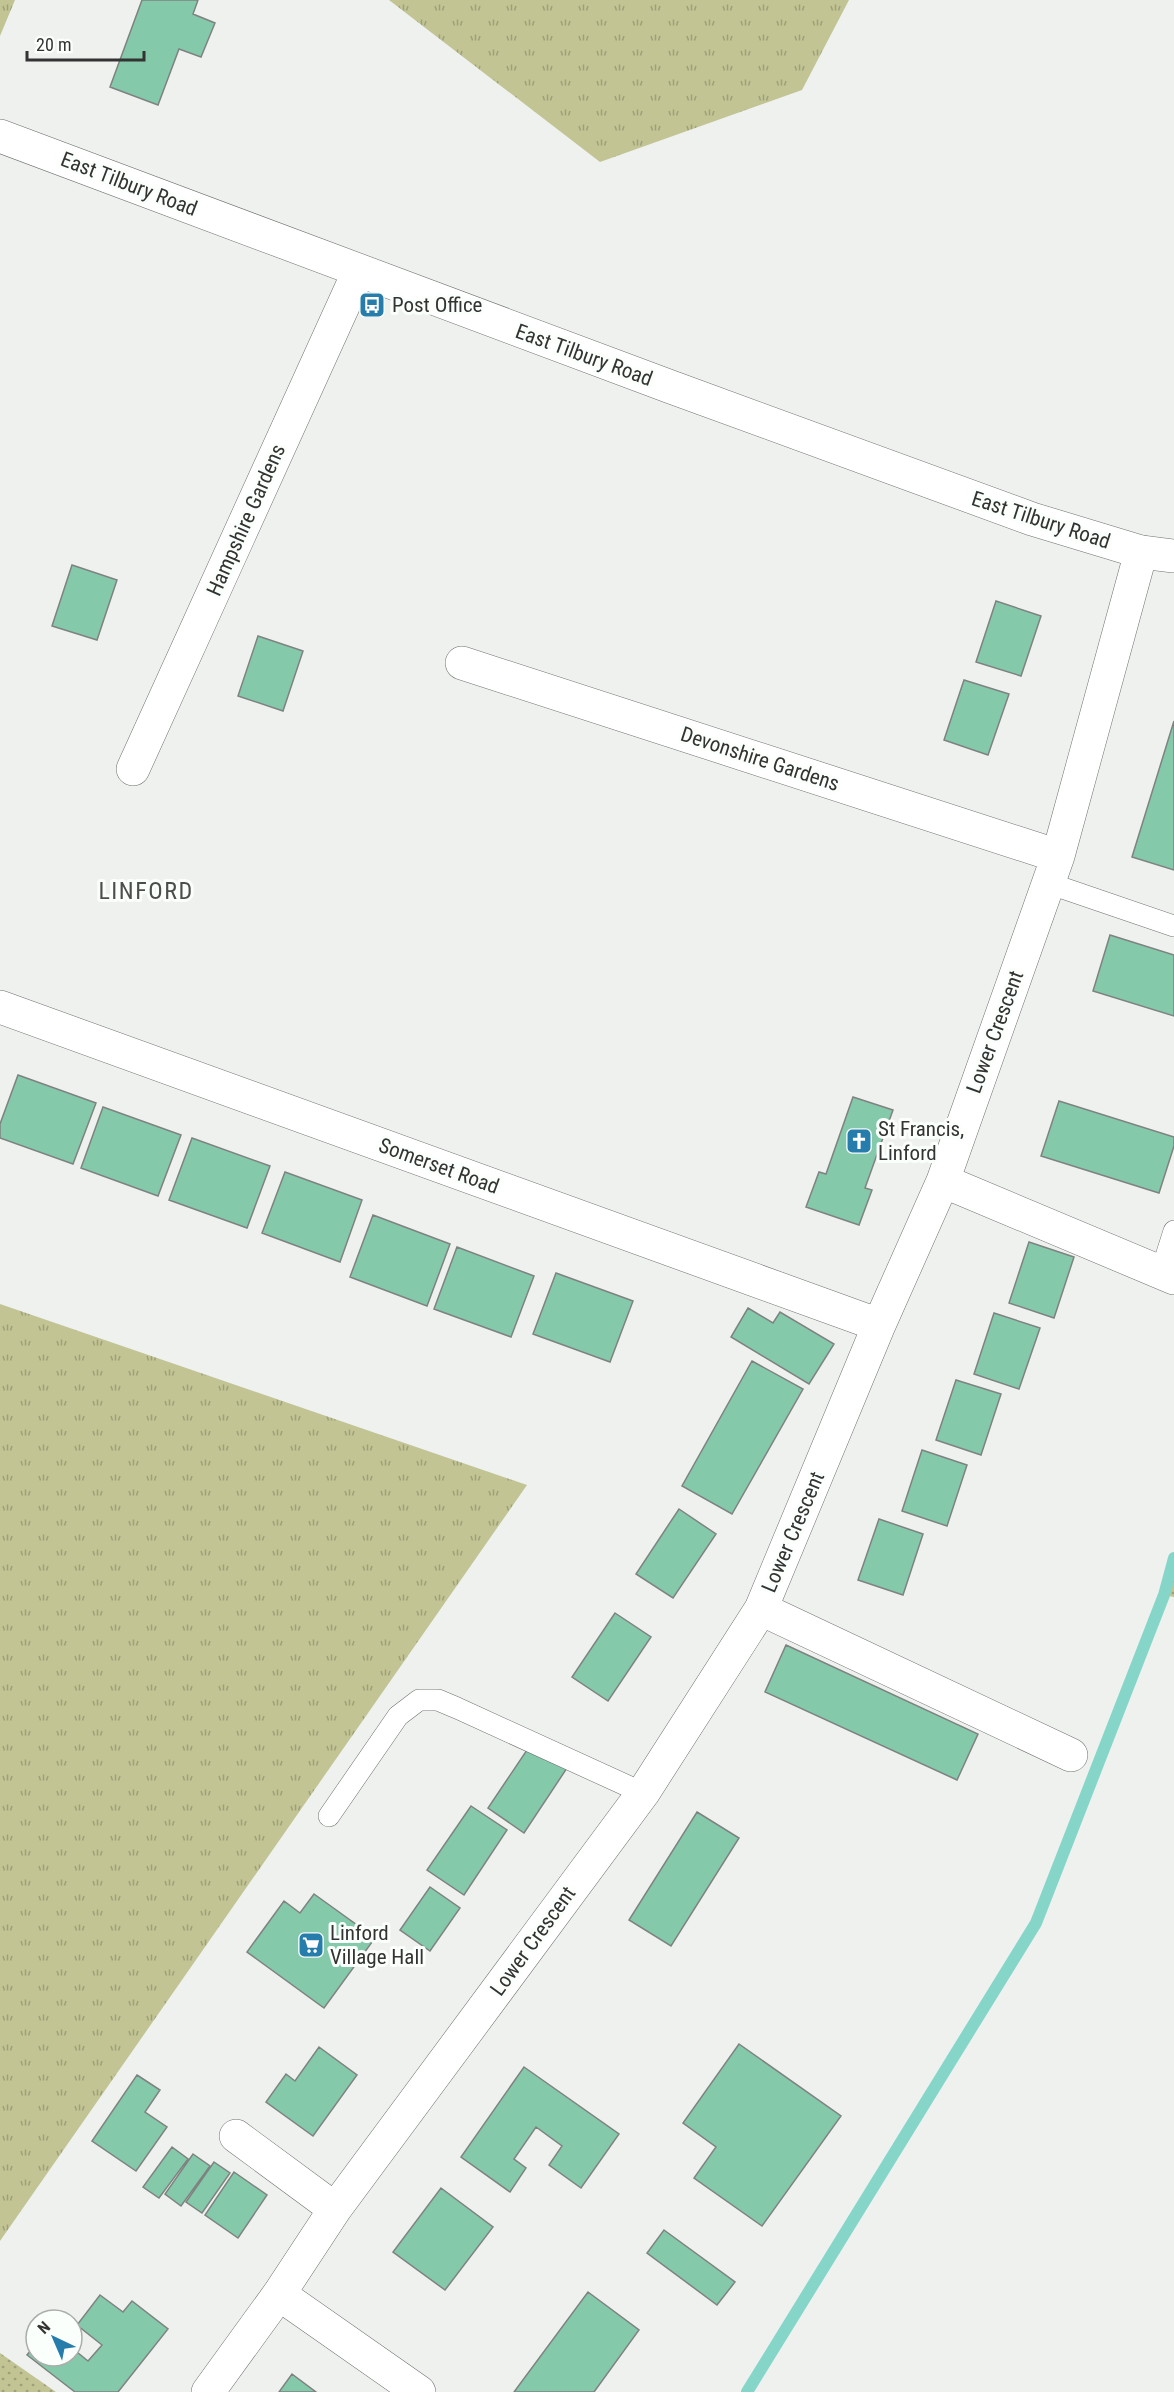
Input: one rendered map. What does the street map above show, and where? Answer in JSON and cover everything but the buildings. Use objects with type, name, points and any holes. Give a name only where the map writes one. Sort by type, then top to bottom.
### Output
[{"type":"street","name":"East Tilbury Road","points":[[0,136],[358,271],[1032,519],[1141,552],[1174,556]]},
{"type":"street","name":"Hampshire Gardens","points":[[133,770],[358,271]]},
{"type":"street","name":"Lower Crescent","points":[[208,2392],[279,2294],[335,2210],[643,1793],[761,1609],[879,1325],[943,1180],[1053,870],[1141,552]]},
{"type":"street","name":"Devonshire Gardens","points":[[462,663],[1053,870]]},
{"type":"street","name":"Somerset Road","points":[[0,1006],[879,1325]]},
{"type":"street","points":[[943,1180],[1167,1275]]},
{"type":"street","points":[[761,1609],[1071,1755]]},
{"type":"street","points":[[236,2136],[335,2210]]},
{"type":"street","points":[[279,2294],[419,2392]]},
{"type":"lane","points":[[1053,870],[1174,926]]},
{"type":"lane","points":[[1167,1275],[1174,1231]]},
{"type":"lane","points":[[329,1816],[398,1716],[418,1700],[438,1700],[458,1708],[643,1793]]},
{"type":"green space","points":[[0,0],[15,0],[0,36]]},
{"type":"green space","points":[[389,0],[849,0],[802,90],[600,162]]},
{"type":"green space","points":[[0,1304],[527,1485],[0,2241]]},
{"type":"green space","points":[[1174,1558],[1174,1597],[1164,1595]]},
{"type":"green space","points":[[0,2353],[56,2392],[0,2392]]},
{"type":"waterway","points":[[747,2392],[1036,1923],[1164,1595],[1174,1558]]},
{"type":"place","name":"Post Office","points":[[372,305]]},
{"type":"place","name":"St Francis, Linford","points":[[859,1141]]},
{"type":"place","name":"Linford Village Hall","points":[[311,1945]]},
{"type":"district","name":"LINFORD","points":[[146,891]]}]
